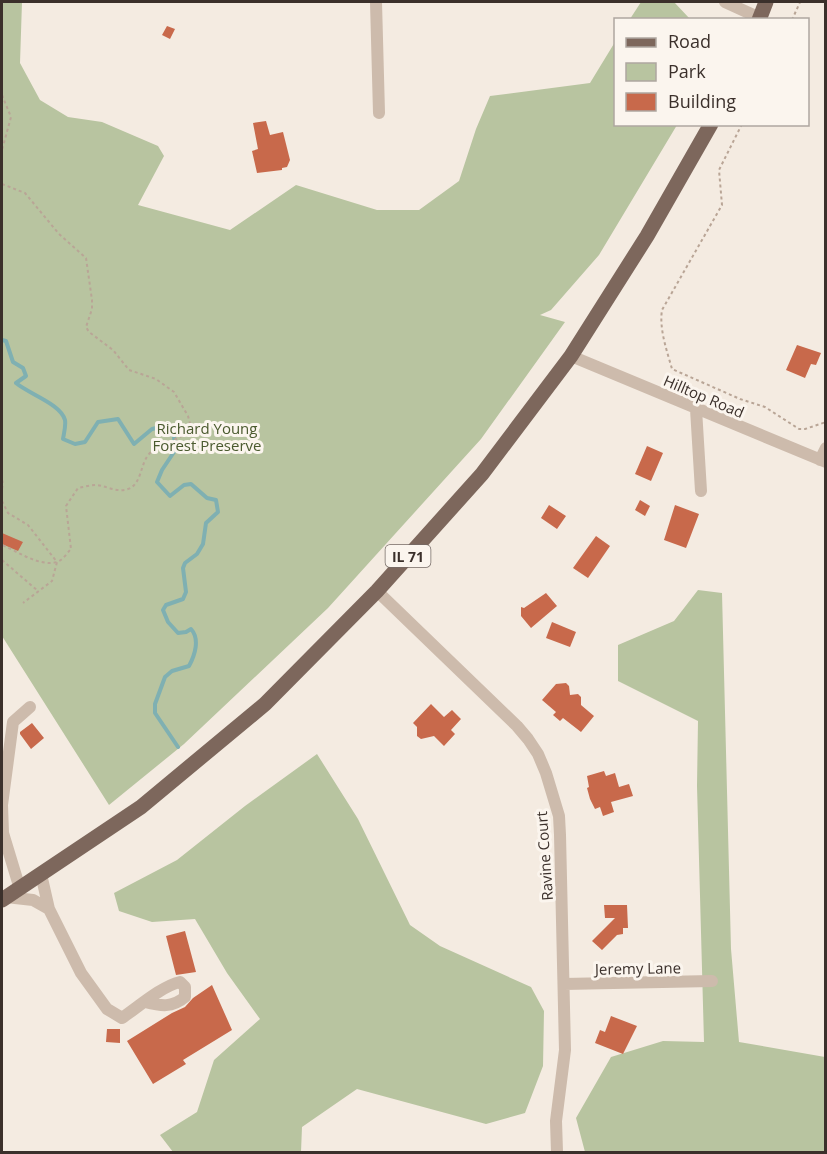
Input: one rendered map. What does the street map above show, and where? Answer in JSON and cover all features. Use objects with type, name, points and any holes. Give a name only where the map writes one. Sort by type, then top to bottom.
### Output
[{"type":"main road","points":[[760,18],[766,2]]},
{"type":"main road","name":"IL 71","points":[[4,899],[141,807],[265,704],[377,591],[482,474],[571,356],[647,236],[710,126]]},
{"type":"street","points":[[376,2],[379,113]]},
{"type":"street","points":[[725,2],[758,18]]},
{"type":"street","name":"Hilltop Road","points":[[571,356],[823,461]]},
{"type":"street","points":[[696,409],[701,491]]},
{"type":"street","points":[[823,461],[825,448]]},
{"type":"street","name":"Ravine Court","points":[[377,591],[517,726],[538,754],[546,772],[559,816],[564,984],[565,1050],[556,1121],[557,1152]]},
{"type":"street","points":[[20,889],[3,833],[2,805],[12,722],[30,707]]},
{"type":"street","points":[[41,874],[49,909],[81,973],[107,1009],[122,1018],[145,1002]]},
{"type":"street","points":[[4,899],[33,900],[49,909]]},
{"type":"street","name":"Jeremy Lane","points":[[564,984],[712,981]]},
{"type":"path","points":[[793,18],[800,2]]},
{"type":"path","points":[[2,95],[11,117],[2,150]]},
{"type":"path","points":[[741,126],[719,170],[722,206],[663,310],[662,326],[668,355],[672,369],[740,399],[765,407],[799,429],[825,422]]},
{"type":"path","points":[[2,184],[25,193],[59,234],[86,258],[92,300],[92,309],[86,327],[89,332],[113,350],[129,370],[156,379],[174,392],[188,416],[191,427],[184,436],[150,453],[142,464],[137,482],[129,489],[114,490],[95,485],[78,488],[66,506],[71,549],[57,562],[52,581],[23,603]]},
{"type":"path","points":[[2,480],[2,489]]},
{"type":"path","points":[[2,501],[8,513],[28,525],[57,562]]},
{"type":"path","points":[[2,550],[3,545],[44,562],[57,562]]},
{"type":"path","points":[[2,560],[38,592]]},
{"type":"green space","name":"Richard Young Forest Preserve","points":[[2,2],[22,2],[20,63],[40,100],[68,117],[102,122],[158,146],[164,156],[138,205],[230,230],[296,185],[377,210],[419,210],[459,181],[476,129],[490,96],[590,83],[614,44],[614,126],[676,126],[599,255],[551,310],[540,315],[565,322],[481,439],[328,608],[184,744],[109,805],[2,636]]},
{"type":"green space","points":[[641,2],[674,2],[689,18],[631,18]]},
{"type":"green space","points":[[698,590],[722,593],[731,949],[739,1042],[825,1057],[825,1152],[585,1152],[576,1118],[611,1057],[663,1041],[704,1042],[697,786],[698,721],[618,681],[618,645],[674,621]]},
{"type":"green space","points":[[317,754],[358,819],[410,925],[440,946],[531,987],[544,1011],[543,1066],[525,1113],[486,1124],[357,1089],[302,1127],[301,1152],[173,1152],[160,1135],[197,1112],[214,1060],[260,1019],[227,973],[195,919],[152,922],[119,911],[114,893],[177,860],[245,806]]},
{"type":"building","points":[[167,26],[175,29],[170,39],[162,35]]},
{"type":"building","points":[[266,121],[270,135],[283,132],[290,160],[287,167],[282,170],[257,173],[252,151],[258,149],[253,123]]},
{"type":"building","points":[[797,345],[821,353],[816,365],[811,364],[805,378],[786,370]]},
{"type":"building","points":[[647,446],[663,453],[651,481],[635,474]]},
{"type":"building","points":[[640,500],[650,506],[645,516],[635,510]]},
{"type":"building","points":[[549,505],[566,516],[557,529],[541,518]]},
{"type":"building","points":[[675,505],[699,514],[686,548],[664,540]]},
{"type":"building","points":[[2,533],[23,542],[18,551],[2,544]]},
{"type":"building","points":[[596,536],[610,546],[588,578],[573,568]]},
{"type":"building","points":[[546,593],[557,606],[531,628],[521,616],[521,607],[524,608]]},
{"type":"building","points":[[552,622],[576,632],[570,647],[546,638]]},
{"type":"building","points":[[566,683],[569,686],[570,695],[578,694],[581,697],[581,705],[594,716],[581,732],[563,718],[560,721],[553,715],[556,712],[542,700],[556,684]]},
{"type":"building","points":[[431,704],[444,717],[452,710],[461,719],[451,730],[455,734],[444,746],[434,736],[421,739],[417,736],[417,727],[413,723]]},
{"type":"building","points":[[32,723],[44,738],[31,749],[20,732]]},
{"type":"building","points":[[604,771],[606,776],[615,773],[619,787],[629,784],[633,796],[611,802],[614,812],[603,816],[600,807],[595,809],[590,799],[587,776]]},
{"type":"building","points":[[604,905],[627,905],[628,928],[623,928],[623,934],[617,935],[602,950],[592,941],[615,918],[605,918]]},
{"type":"building","points":[[185,931],[196,972],[176,975],[166,936]]},
{"type":"building","points":[[212,985],[232,1030],[183,1060],[186,1064],[153,1084],[127,1041],[185,1007],[193,998]]},
{"type":"building","points":[[611,1016],[637,1026],[623,1054],[595,1043],[600,1030],[605,1032]]},
{"type":"building","points":[[107,1029],[120,1029],[120,1043],[106,1042]]},
{"type":"waterway","points":[[2,340],[6,341],[13,362],[23,368],[26,376],[16,383],[51,404],[62,414],[65,420],[63,439],[75,444],[85,442],[98,422],[118,419],[134,444],[152,429],[165,426],[173,432],[176,449],[157,482],[170,496],[184,485],[191,484],[207,498],[216,500],[218,512],[206,523],[203,544],[183,568],[186,592],[183,599],[166,605],[163,610],[168,622],[178,633],[191,629],[196,642],[195,652],[189,666],[172,671],[165,677],[155,704],[155,713],[178,747]]}]
